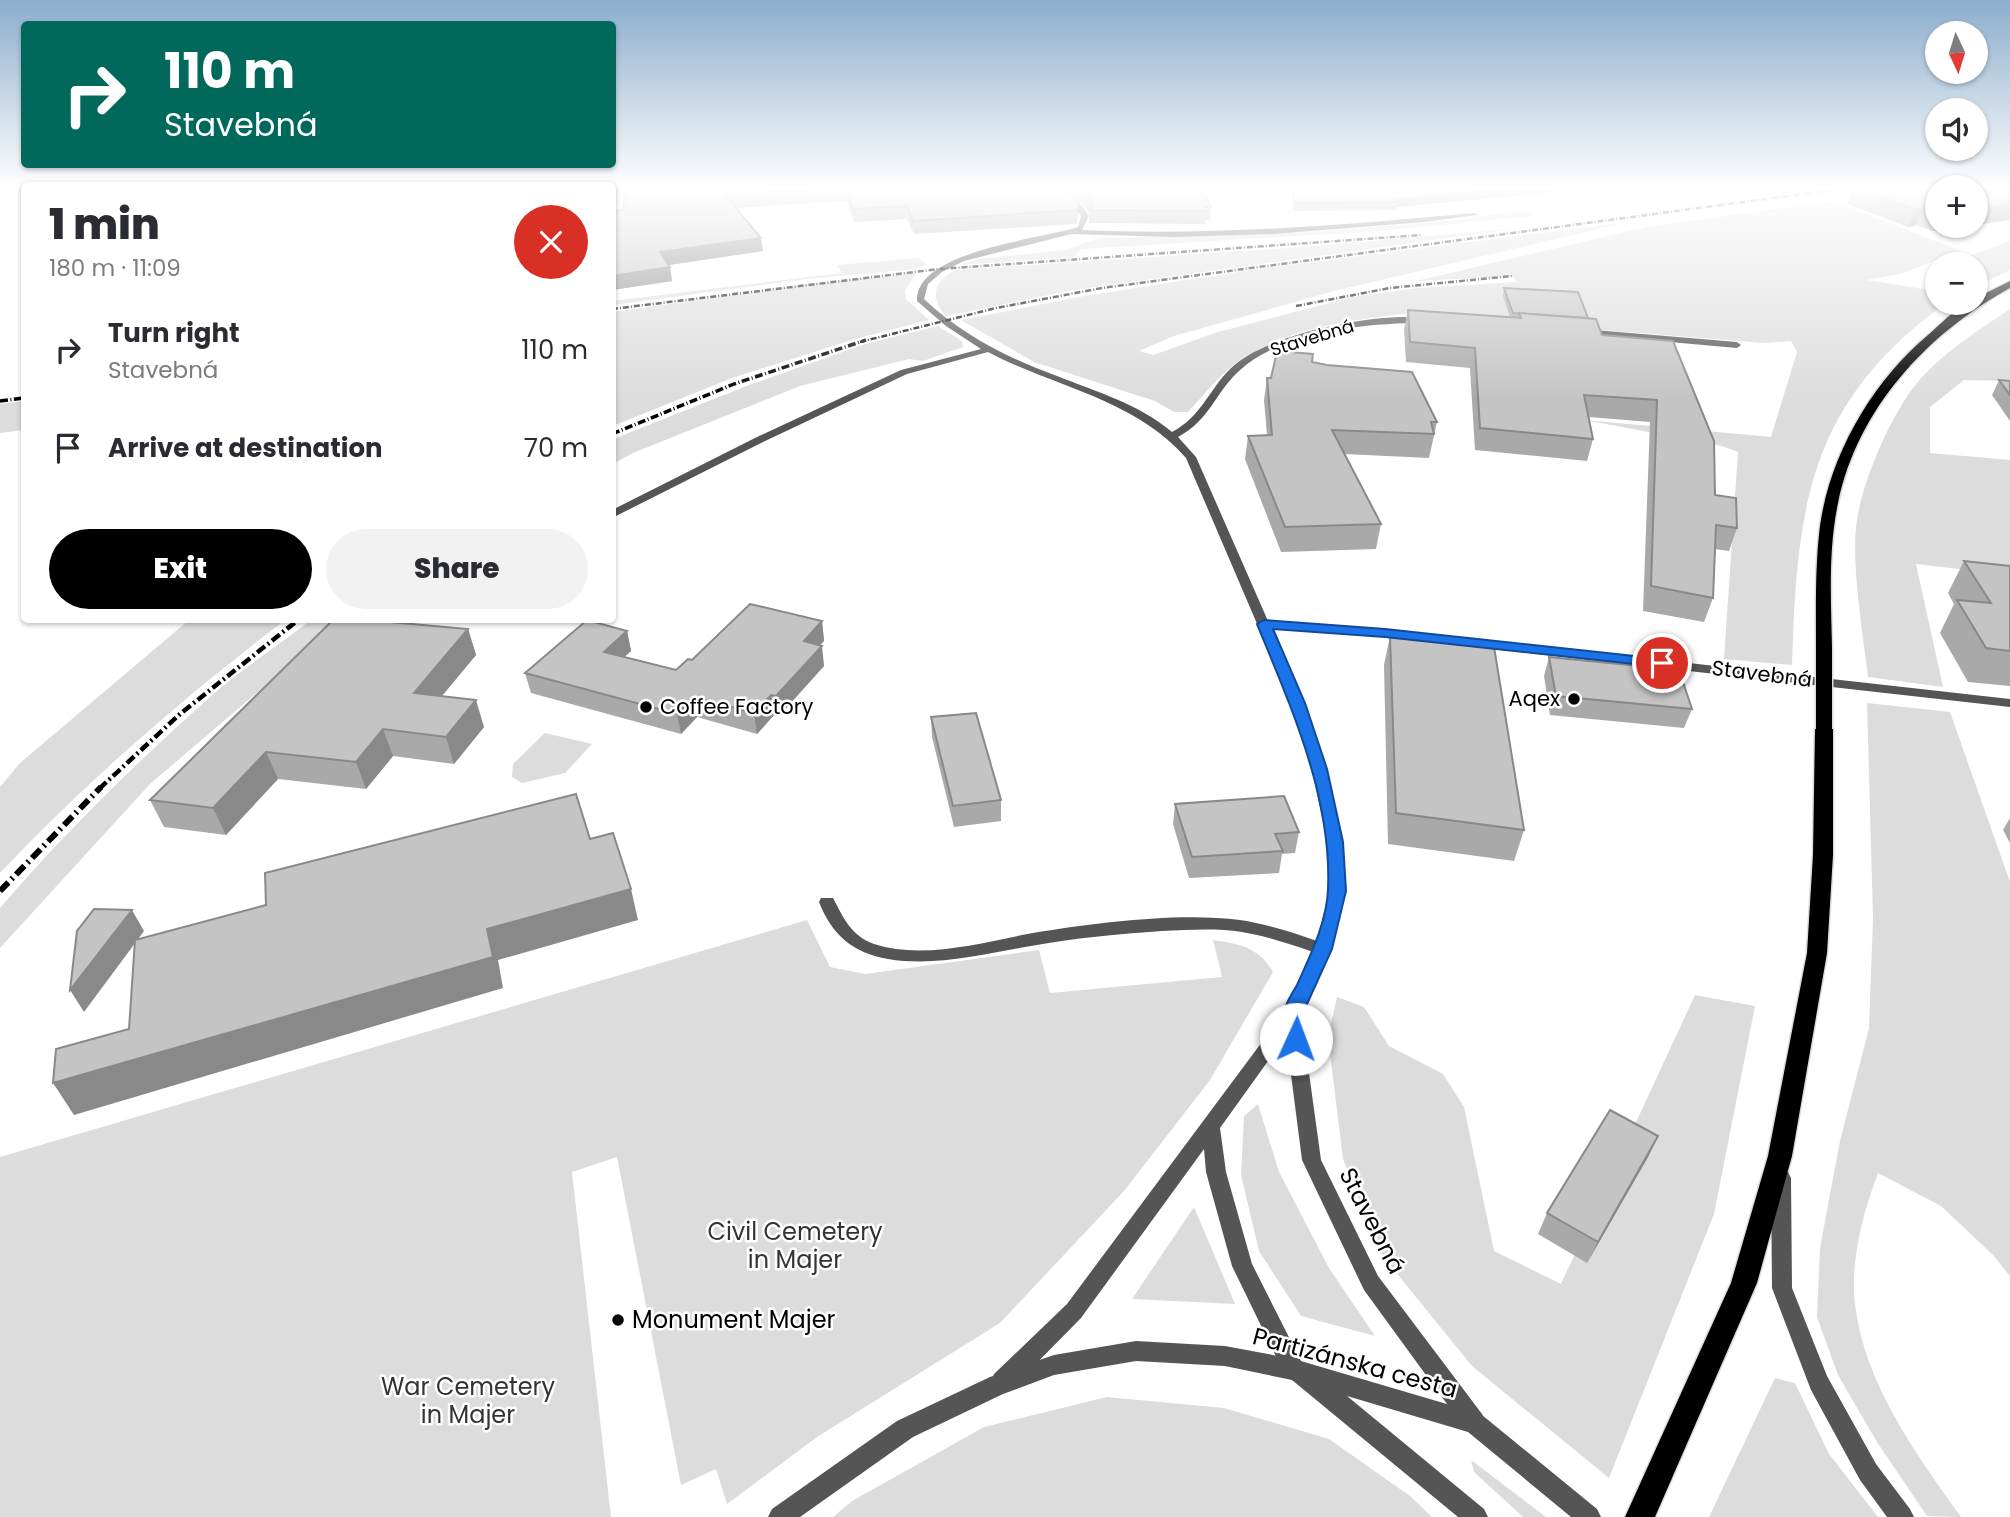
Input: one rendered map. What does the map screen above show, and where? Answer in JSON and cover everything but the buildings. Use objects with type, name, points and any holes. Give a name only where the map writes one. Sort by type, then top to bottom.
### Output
[{"type":"main road","points":[[1640,1517],[1744,1283],[1780,1156],[1817,953],[1823,855],[1824,570],[1836,486],[1861,426],[1895,374],[1912,354],[1959,316],[2008,285]]},
{"type":"street","points":[[961,259],[939,269],[924,283],[920,299],[934,315],[1016,364],[1123,404],[1155,421],[1174,435],[1191,457],[1264,624],[1306,730],[1319,769],[1335,842],[1337,891],[1323,949],[1292,1015],[1211,1129],[1074,1311],[998,1385]]},
{"type":"street","name":"Stavebná","points":[[1174,435],[1196,422],[1225,381],[1243,362],[1273,347],[1357,324],[1394,319],[1438,321]]},
{"type":"street","points":[[1567,331],[1737,345]]},
{"type":"street","points":[[616,513],[759,440],[904,372],[990,349]]},
{"type":"street","name":"Stavebná","points":[[1264,624],[1385,633],[2010,703]]},
{"type":"street","points":[[827,902],[845,935],[868,948],[893,954],[928,954],[1057,936],[1215,924],[1270,931],[1323,949]]},
{"type":"street","name":"Stavebná","points":[[1292,1015],[1312,1160],[1371,1283],[1474,1423]]},
{"type":"street","points":[[1211,1129],[1216,1172],[1242,1266],[1294,1370],[1364,1423],[1476,1517]]},
{"type":"street","points":[[1780,1156],[1782,1288],[1819,1382],[1868,1472],[1902,1517]]},
{"type":"street","name":"Partizánska cesta","points":[[780,1517],[905,1429],[998,1385],[1054,1366],[1136,1351],[1225,1356],[1294,1370],[1474,1423],[1589,1517]]},
{"type":"green space","points":[[920,259],[927,265],[916,269],[807,279],[616,305],[616,301],[842,273],[837,265]]},
{"type":"green space","points":[[981,259],[1049,259],[959,265]]},
{"type":"green space","points":[[1124,259],[1298,259],[1073,290],[946,316],[937,303],[936,290],[942,279],[955,270]]},
{"type":"green space","points":[[1338,259],[1471,259],[1334,291],[1174,336],[1139,351],[1153,355],[1218,332],[1352,297],[1417,288],[1517,282],[1512,276],[1416,281],[1511,259],[1925,259],[1925,265],[1900,274],[1867,280],[1925,289],[1925,315],[1931,315],[1900,341],[1864,379],[1838,420],[1819,462],[1807,507],[1799,555],[1792,665],[1724,659],[1738,452],[1722,446],[1585,420],[1771,437],[1797,352],[1791,341],[1764,343],[1402,314],[1340,323],[1279,340],[1234,364],[1188,412],[1174,412],[1155,401],[1034,362],[961,320],[1084,296]]},
{"type":"green space","points":[[1988,259],[2010,259],[2010,270],[1988,280]]},
{"type":"green space","points":[[916,273],[905,291],[906,299],[929,320],[855,339],[732,378],[616,425],[616,312],[811,284]]},
{"type":"green space","points":[[2010,309],[2010,381],[1964,380],[1930,407],[1930,453],[2010,460],[2010,575],[1916,564],[1943,687],[1868,677],[1855,545],[1859,510],[1871,468],[1902,405],[1925,374],[1955,347]]},
{"type":"green space","points":[[938,326],[962,341],[963,347],[923,361],[909,359],[800,386],[633,453],[616,462],[616,438],[621,436],[749,385],[865,344]]},
{"type":"green space","points":[[21,401],[21,430],[0,433],[0,404]]},
{"type":"green space","points":[[185,623],[281,623],[138,740],[67,805],[0,873],[0,787],[20,763]]},
{"type":"green space","points":[[307,623],[338,623],[150,784],[0,948],[0,908],[133,768],[241,672]]},
{"type":"green space","points":[[1867,703],[1950,712],[2010,882],[2010,1276],[1993,1255],[1941,1206],[1878,1173],[1867,1204],[1854,1271],[1855,1304],[1860,1333],[1881,1390],[1910,1443],[1961,1517],[1927,1516],[1877,1442],[1838,1375],[1817,1317],[1820,1248],[1840,1141],[1869,1028],[1873,919]]},
{"type":"green space","points":[[545,733],[592,744],[565,773],[522,783],[512,777],[513,764]]},
{"type":"green space","points":[[807,920],[830,967],[865,974],[1039,950],[1050,993],[1222,977],[1213,940],[1240,945],[1255,952],[1273,972],[1210,1080],[1124,1191],[1000,1323],[817,1437],[727,1504],[716,1469],[681,1485],[617,1157],[572,1172],[611,1517],[0,1517],[0,1157]]},
{"type":"green space","points":[[1695,995],[1755,1006],[1714,1214],[1609,1478],[1472,1366],[1381,1254],[1343,1159],[1328,1037],[1337,997],[1364,1007],[1389,1046],[1443,1074],[1464,1107],[1494,1251],[1561,1284]]},
{"type":"green space","points":[[1258,1104],[1279,1172],[1329,1268],[1375,1336],[1301,1316],[1259,1251],[1241,1175],[1244,1116]]},
{"type":"green space","points":[[1194,1207],[1235,1304],[1132,1299]]},
{"type":"green space","points":[[1775,1378],[1795,1383],[1829,1454],[1878,1517],[1709,1517]]},
{"type":"green space","points":[[1107,1397],[1224,1408],[1329,1439],[1410,1496],[1432,1517],[833,1517],[852,1501],[984,1427]]},
{"type":"green space","points":[[1471,1460],[1546,1517],[1523,1517],[1474,1472]]},
{"type":"railway","points":[[616,309],[939,269],[1084,259]]},
{"type":"railway","points":[[860,342],[996,308],[1102,288],[1320,259]]},
{"type":"railway","points":[[1296,306],[1390,288],[1512,276]]},
{"type":"railway","points":[[860,342],[866,340]]},
{"type":"railway","points":[[616,432],[734,384],[860,342]]},
{"type":"railway","points":[[0,401],[21,398]]},
{"type":"railway","points":[[100,788],[180,714],[294,623]]},
{"type":"railway","points":[[0,891],[100,788]]},
{"type":"place","name":"Aqex","points":[[1574,699]]},
{"type":"place","name":"Coffee Factory","points":[[646,707]]},
{"type":"place","name":"Monument Majer","points":[[618,1320]]},
{"type":"route","points":[[1296,1039],[1292,1015],[1323,949],[1337,891],[1335,842],[1319,769],[1298,703],[1264,624],[1385,633],[1662,663]]},
{"type":"park label","name":"Civil Cemetery in Majer","points":[[795,1246]]},
{"type":"park label","name":"War Cemetery in Majer","points":[[468,1401]]}]
